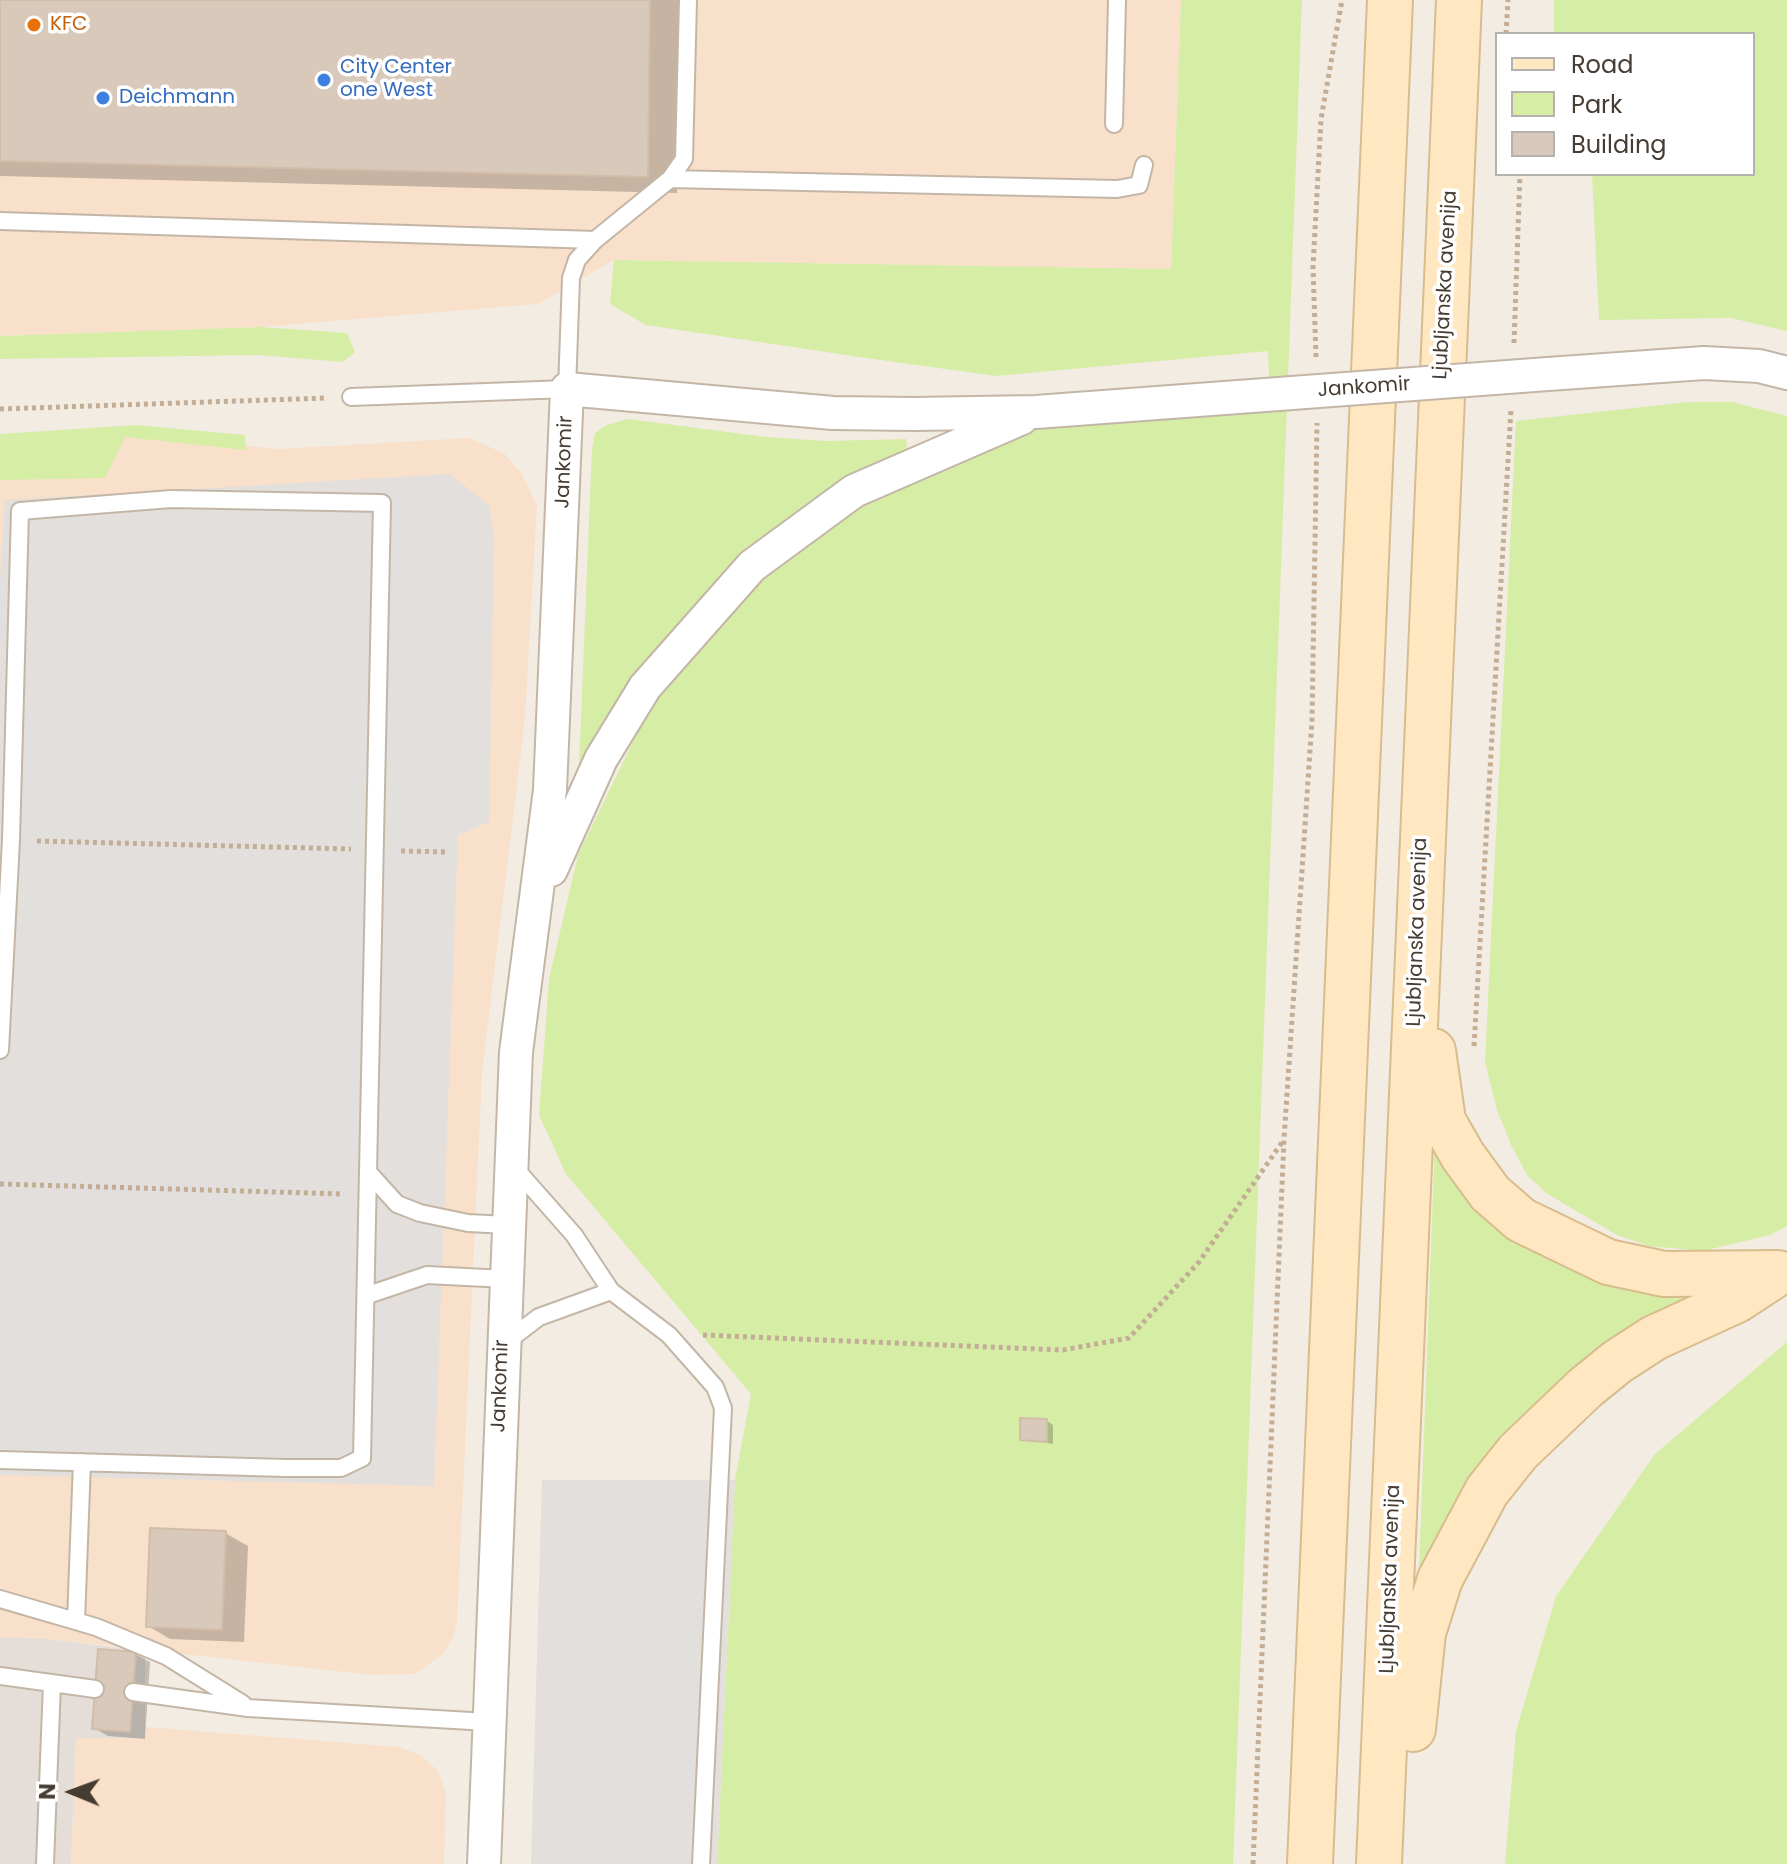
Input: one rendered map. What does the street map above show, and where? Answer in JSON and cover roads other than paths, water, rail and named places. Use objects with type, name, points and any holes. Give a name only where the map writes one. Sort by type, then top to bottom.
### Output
[{"type":"main road","points":[[1310,1864],[1390,0]]},
{"type":"main road","name":"Ljubljanska avenija","points":[[1381,1864],[1459,0]]},
{"type":"main road","points":[[1417,953],[1443,1121],[1490,1193],[1521,1220],[1608,1262],[1664,1274],[1782,1271]]},
{"type":"main road","points":[[1381,1864],[1411,1768],[1414,1704],[1423,1633],[1440,1579],[1487,1491],[1518,1452],[1617,1362],[1654,1338],[1737,1300],[1782,1271]]},
{"type":"street","name":"Jankomir","points":[[484,1864],[516,1052],[551,774],[567,389],[833,413],[1036,412],[1704,363],[1759,366],[1787,373]]},
{"type":"street","name":"Jankomir","points":[[534,909],[601,759],[645,687],[752,566],[854,491],[1036,412]]},
{"type":"lane","points":[[351,397],[567,389],[571,278],[577,260],[595,240],[670,179],[684,159],[688,0]]},
{"type":"lane","points":[[1114,124],[1117,0]]},
{"type":"lane","points":[[670,179],[1117,189],[1139,185],[1144,165]]},
{"type":"lane","points":[[0,221],[595,240]]},
{"type":"lane","points":[[0,1050],[11,840],[8,676],[20,511],[171,499],[382,503],[373,850],[368,1295],[362,1458],[341,1468],[0,1460]]},
{"type":"lane","points":[[511,1164],[574,1235],[611,1291],[669,1335],[715,1387],[723,1408],[701,1864]]},
{"type":"lane","points":[[369,1173],[397,1204],[468,1223],[508,1225]]},
{"type":"lane","points":[[368,1295],[427,1275],[466,1274],[506,1279]]},
{"type":"lane","points":[[503,1344],[539,1317],[611,1291]]},
{"type":"lane","points":[[76,1621],[82,1462]]},
{"type":"lane","points":[[0,1599],[76,1621],[166,1656],[248,1708]]},
{"type":"lane","points":[[0,1676],[95,1689]]},
{"type":"lane","points":[[45,1864],[52,1683]]},
{"type":"lane","points":[[133,1692],[248,1708],[488,1722]]},
{"type":"place","name":"KFC","points":[[34,25]]},
{"type":"place","name":"City Center one West","points":[[324,80]]},
{"type":"place","name":"Deichmann","points":[[103,98]]}]
